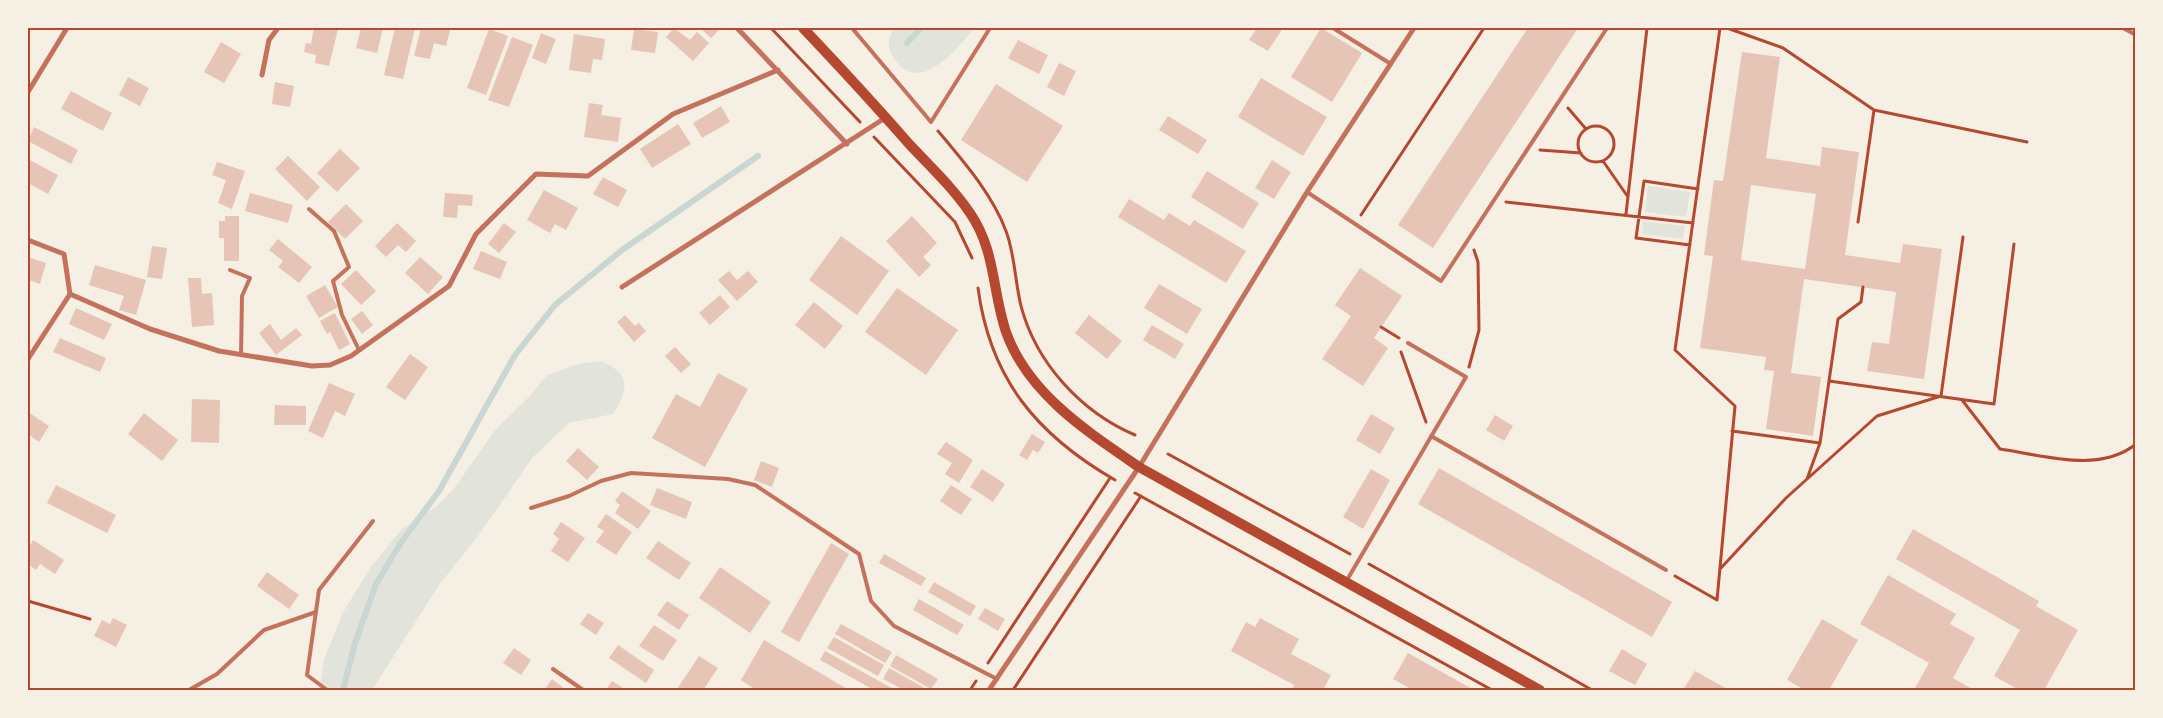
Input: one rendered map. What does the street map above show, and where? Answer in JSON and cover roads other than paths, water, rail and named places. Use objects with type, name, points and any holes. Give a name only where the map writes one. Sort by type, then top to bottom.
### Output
[{"type":"main road","points":[[803,28],[970,213],[986,243],[1006,332],[1023,365],[1067,415],[1092,435],[1139,467],[1540,690]]},
{"type":"street","points":[[28,92],[67,28]]},
{"type":"street","points":[[262,75],[269,40],[278,28]]},
{"type":"street","points":[[737,28],[847,144]]},
{"type":"street","points":[[989,690],[1139,467],[1307,192],[1414,28]]},
{"type":"street","points":[[70,294],[150,329],[219,351],[312,366],[330,365],[359,350],[449,286],[476,234],[536,174],[588,176],[673,114],[778,70]]},
{"type":"street","points":[[622,287],[886,118]]},
{"type":"street","points":[[28,240],[64,254],[70,294],[28,359]]},
{"type":"lane","points":[[852,28],[931,122],[990,28]]},
{"type":"lane","points":[[1333,28],[1391,64]]},
{"type":"lane","points":[[1307,192],[1441,280],[1607,28]]},
{"type":"lane","points":[[2123,28],[2136,35]]},
{"type":"lane","points":[[309,209],[334,231],[349,267],[333,281],[342,315],[359,350]]},
{"type":"lane","points":[[230,270],[250,278],[242,296],[241,354]]},
{"type":"lane","points":[[1346,582],[1466,377],[1408,343]]},
{"type":"lane","points":[[1431,436],[1666,570]]},
{"type":"lane","points":[[531,508],[569,496],[602,481],[631,474],[728,478],[755,485],[859,554],[871,601],[894,626],[997,679]]},
{"type":"lane","points":[[327,690],[307,675],[319,590],[373,521]]},
{"type":"lane","points":[[189,690],[217,674],[264,630],[316,612]]},
{"type":"lane","points":[[553,670],[583,690]]},
{"type":"waterway","points":[[907,43],[921,28]]},
{"type":"waterway","points":[[343,690],[355,643],[376,584],[402,541],[439,491],[515,355],[555,305],[622,250],[758,156]]}]
